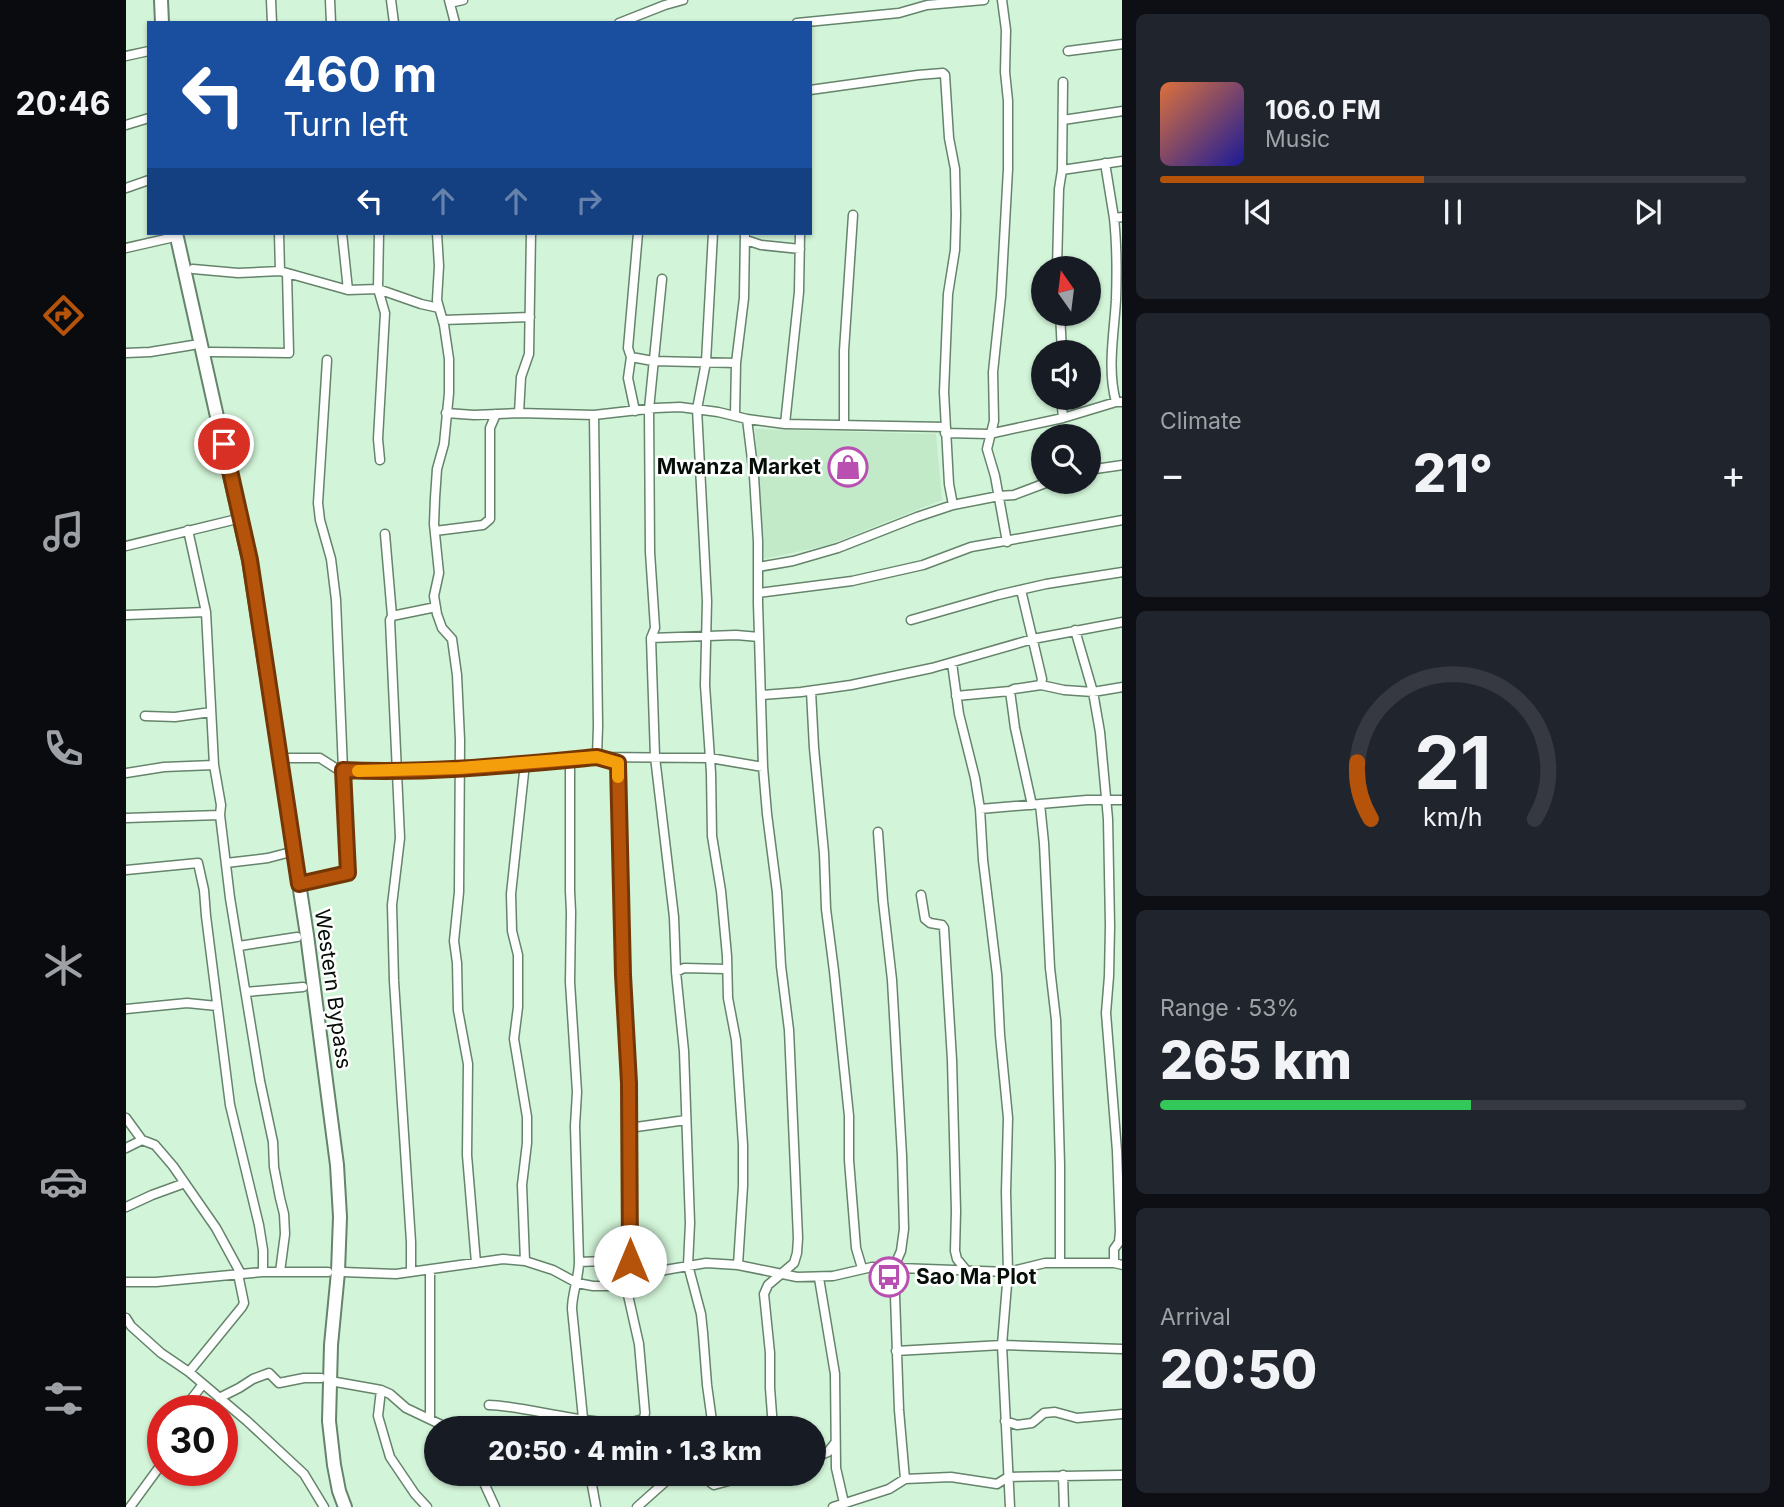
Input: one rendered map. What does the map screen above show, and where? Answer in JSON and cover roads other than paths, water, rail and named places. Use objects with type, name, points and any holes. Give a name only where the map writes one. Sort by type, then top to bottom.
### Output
[{"type":"main road","points":[[161,0],[162,21]]},
{"type":"main road","name":"Western Bypass","points":[[173,235],[250,560],[299,884],[337,1165],[340,1217],[329,1421],[334,1465],[345,1507]]},
{"type":"street","points":[[271,0],[272,21]]},
{"type":"street","points":[[330,0],[331,21]]},
{"type":"street","points":[[391,0],[394,21]]},
{"type":"street","points":[[454,21],[449,1],[463,0]]},
{"type":"street","points":[[624,21],[682,0]]},
{"type":"street","points":[[812,22],[899,13],[928,5],[984,0]]},
{"type":"street","points":[[1002,0],[1006,30],[1008,157],[1001,296],[993,372],[994,422],[987,449],[1007,542]]},
{"type":"street","points":[[1068,51],[1122,44]]},
{"type":"street","points":[[126,56],[147,51]]},
{"type":"street","points":[[812,90],[918,75],[945,75],[948,138],[955,169],[956,215],[955,250],[948,294],[944,392],[949,484],[953,505]]},
{"type":"street","points":[[1057,256],[1063,82]]},
{"type":"street","points":[[1063,120],[1122,111]]},
{"type":"street","points":[[126,125],[147,119]]},
{"type":"street","points":[[1062,170],[1122,161]]},
{"type":"street","points":[[446,413],[568,416],[680,407],[785,424],[945,430],[989,435],[1119,402],[1111,375],[1119,277],[1118,218],[1105,163]]},
{"type":"street","points":[[126,188],[147,181]]},
{"type":"street","points":[[844,425],[844,351],[853,215]]},
{"type":"street","points":[[126,248],[173,235]]},
{"type":"street","points":[[210,352],[289,353],[279,235]]},
{"type":"street","points":[[342,235],[348,290]]},
{"type":"street","points":[[379,235],[378,289],[385,313],[378,439],[380,460]]},
{"type":"street","points":[[437,235],[437,300],[449,359],[449,393],[444,444],[437,469],[435,531],[439,573],[434,596],[442,628],[452,639],[459,711],[459,892],[454,941],[458,1010],[468,1064],[467,1156],[476,1263]]},
{"type":"street","points":[[519,413],[521,377],[528,354],[531,235]]},
{"type":"street","points":[[635,411],[628,378],[631,357],[628,348],[638,235]]},
{"type":"street","points":[[713,235],[706,362],[698,409],[705,550],[705,685],[712,836],[721,891],[728,998],[736,1040],[743,1145],[744,1186],[738,1265]]},
{"type":"street","points":[[785,424],[799,292],[800,235]]},
{"type":"street","points":[[735,415],[736,363],[744,298],[746,236],[761,245],[800,249]]},
{"type":"street","points":[[193,269],[284,272],[348,290],[378,289],[421,304],[439,307]]},
{"type":"street","points":[[662,279],[649,409],[650,552],[655,628],[651,638],[655,757],[674,917],[676,972],[682,1023],[690,1223],[688,1265],[701,1314],[711,1416]]},
{"type":"street","points":[[443,320],[530,317]]},
{"type":"street","points":[[126,353],[193,345]]},
{"type":"street","points":[[631,357],[736,363]]},
{"type":"street","points":[[299,884],[348,873],[337,600],[331,559],[317,503],[327,360]]},
{"type":"street","points":[[1062,410],[1063,418]]},
{"type":"street","points":[[435,531],[483,526],[490,519],[490,428],[496,414]]},
{"type":"street","points":[[594,415],[597,757]]},
{"type":"street","points":[[747,419],[754,476],[763,767],[791,1056],[798,1238],[793,1263],[768,1285],[764,1294],[772,1416]]},
{"type":"street","points":[[1101,468],[1122,465]]},
{"type":"street","points":[[758,566],[793,561],[838,548],[953,505],[1014,495],[1031,489]]},
{"type":"street","points":[[126,546],[233,520]]},
{"type":"street","points":[[758,593],[841,582],[897,571],[923,565],[971,547],[1122,520]]},
{"type":"street","points":[[188,530],[206,612],[214,765],[226,863],[284,1214],[285,1234],[280,1272]]},
{"type":"street","points":[[385,534],[392,616],[390,620],[400,838],[392,905],[394,981],[411,1272]]},
{"type":"street","points":[[911,620],[1046,584],[1122,572]]},
{"type":"street","points":[[1021,590],[1042,679],[1041,685]]},
{"type":"street","points":[[392,616],[436,607]]},
{"type":"street","points":[[126,615],[206,612]]},
{"type":"street","points":[[762,695],[851,685],[952,663],[1033,639],[1122,622]]},
{"type":"street","points":[[343,1272],[396,1274],[503,1259],[525,1261],[553,1270],[577,1283],[610,1286],[688,1265],[720,1263],[779,1275],[819,1278],[872,1267],[1008,1272],[1060,1262],[1118,1264],[1120,1231],[1117,1151],[1106,1013],[1110,860],[1106,799],[1100,732],[1093,692],[1075,630]]},
{"type":"street","points":[[651,638],[706,635],[759,637]]},
{"type":"street","points":[[952,663],[961,725],[980,809],[1008,1118],[1008,1272],[1002,1345],[1010,1507]]},
{"type":"street","points":[[956,696],[1041,685],[1093,692],[1122,687]]},
{"type":"street","points":[[811,691],[826,909],[849,1116],[849,1160],[856,1248],[862,1268]]},
{"type":"street","points":[[1010,691],[1015,728],[1044,843],[1050,968],[1056,1020],[1060,1262]]},
{"type":"street","points":[[145,716],[175,717],[211,712]]},
{"type":"street","points":[[289,758],[320,758],[334,768],[343,770],[459,768],[597,757],[710,758],[763,767]]},
{"type":"street","points":[[597,757],[618,763],[622,961],[629,1083],[628,1295],[639,1344],[644,1416]]},
{"type":"street","points":[[570,760],[570,982],[576,1092],[579,1262],[572,1309],[582,1416]]},
{"type":"street","points":[[525,763],[511,894],[512,932],[518,955],[518,1007],[514,1039],[527,1116],[522,1185],[525,1261]]},
{"type":"street","points":[[126,773],[164,767],[214,765]]},
{"type":"street","points":[[980,809],[1078,800],[1122,800]]},
{"type":"street","points":[[126,818],[220,815]]},
{"type":"street","points":[[878,832],[888,936],[902,1156],[904,1228],[901,1251],[894,1268],[896,1351],[905,1479]]},
{"type":"street","points":[[226,863],[287,853]]},
{"type":"street","points":[[126,870],[198,863],[204,890],[230,1105],[259,1225],[263,1272]]},
{"type":"street","points":[[921,895],[927,922],[939,923],[944,928],[952,1060],[955,1251],[957,1259],[966,1270]]},
{"type":"street","points":[[239,946],[297,937]]},
{"type":"street","points":[[676,972],[684,968],[726,969]]},
{"type":"street","points":[[246,992],[303,987]]},
{"type":"street","points":[[126,1009],[187,1003],[217,1006]]},
{"type":"street","points":[[126,1118],[142,1140],[155,1145],[173,1166],[216,1228],[240,1274],[244,1303],[242,1307],[189,1372]]},
{"type":"street","points":[[629,1128],[686,1120]]},
{"type":"street","points":[[126,1148],[142,1140]]},
{"type":"street","points":[[126,1207],[185,1183]]},
{"type":"street","points":[[579,1262],[604,1261]]},
{"type":"street","points":[[430,1270],[430,1416]]},
{"type":"street","points":[[760,1271],[768,1285]]},
{"type":"street","points":[[126,1282],[156,1282],[263,1272],[328,1272]]},
{"type":"street","points":[[819,1278],[835,1374],[836,1468],[844,1503]]},
{"type":"street","points":[[126,1318],[131,1326],[161,1353],[216,1395]]},
{"type":"street","points":[[896,1351],[1002,1345],[1122,1349]]},
{"type":"street","points":[[225,1395],[269,1373],[279,1383],[321,1378]]},
{"type":"street","points":[[336,1382],[381,1390],[406,1408],[424,1416]]},
{"type":"street","points":[[195,1395],[203,1384]]},
{"type":"street","points":[[381,1390],[378,1416],[390,1457],[427,1507]]},
{"type":"street","points":[[489,1405],[504,1405],[550,1416]]},
{"type":"street","points":[[1005,1421],[1017,1424],[1032,1423],[1044,1413],[1055,1412],[1077,1418],[1122,1414]]},
{"type":"street","points":[[238,1414],[304,1474],[324,1507]]},
{"type":"street","points":[[826,1453],[835,1443]]},
{"type":"street","points":[[1063,1475],[1064,1507]]},
{"type":"street","points":[[833,1507],[889,1489],[905,1479],[951,1477],[997,1484],[1008,1477],[1122,1475]]},
{"type":"street","points":[[130,1507],[147,1484]]},
{"type":"street","points":[[485,1486],[495,1507]]},
{"type":"street","points":[[592,1486],[596,1507]]},
{"type":"street","points":[[636,1507],[660,1486]]},
{"type":"place","name":"Mwanza Market","points":[[848,467]]},
{"type":"place","name":"Sao Ma Plot","points":[[889,1277]]}]
